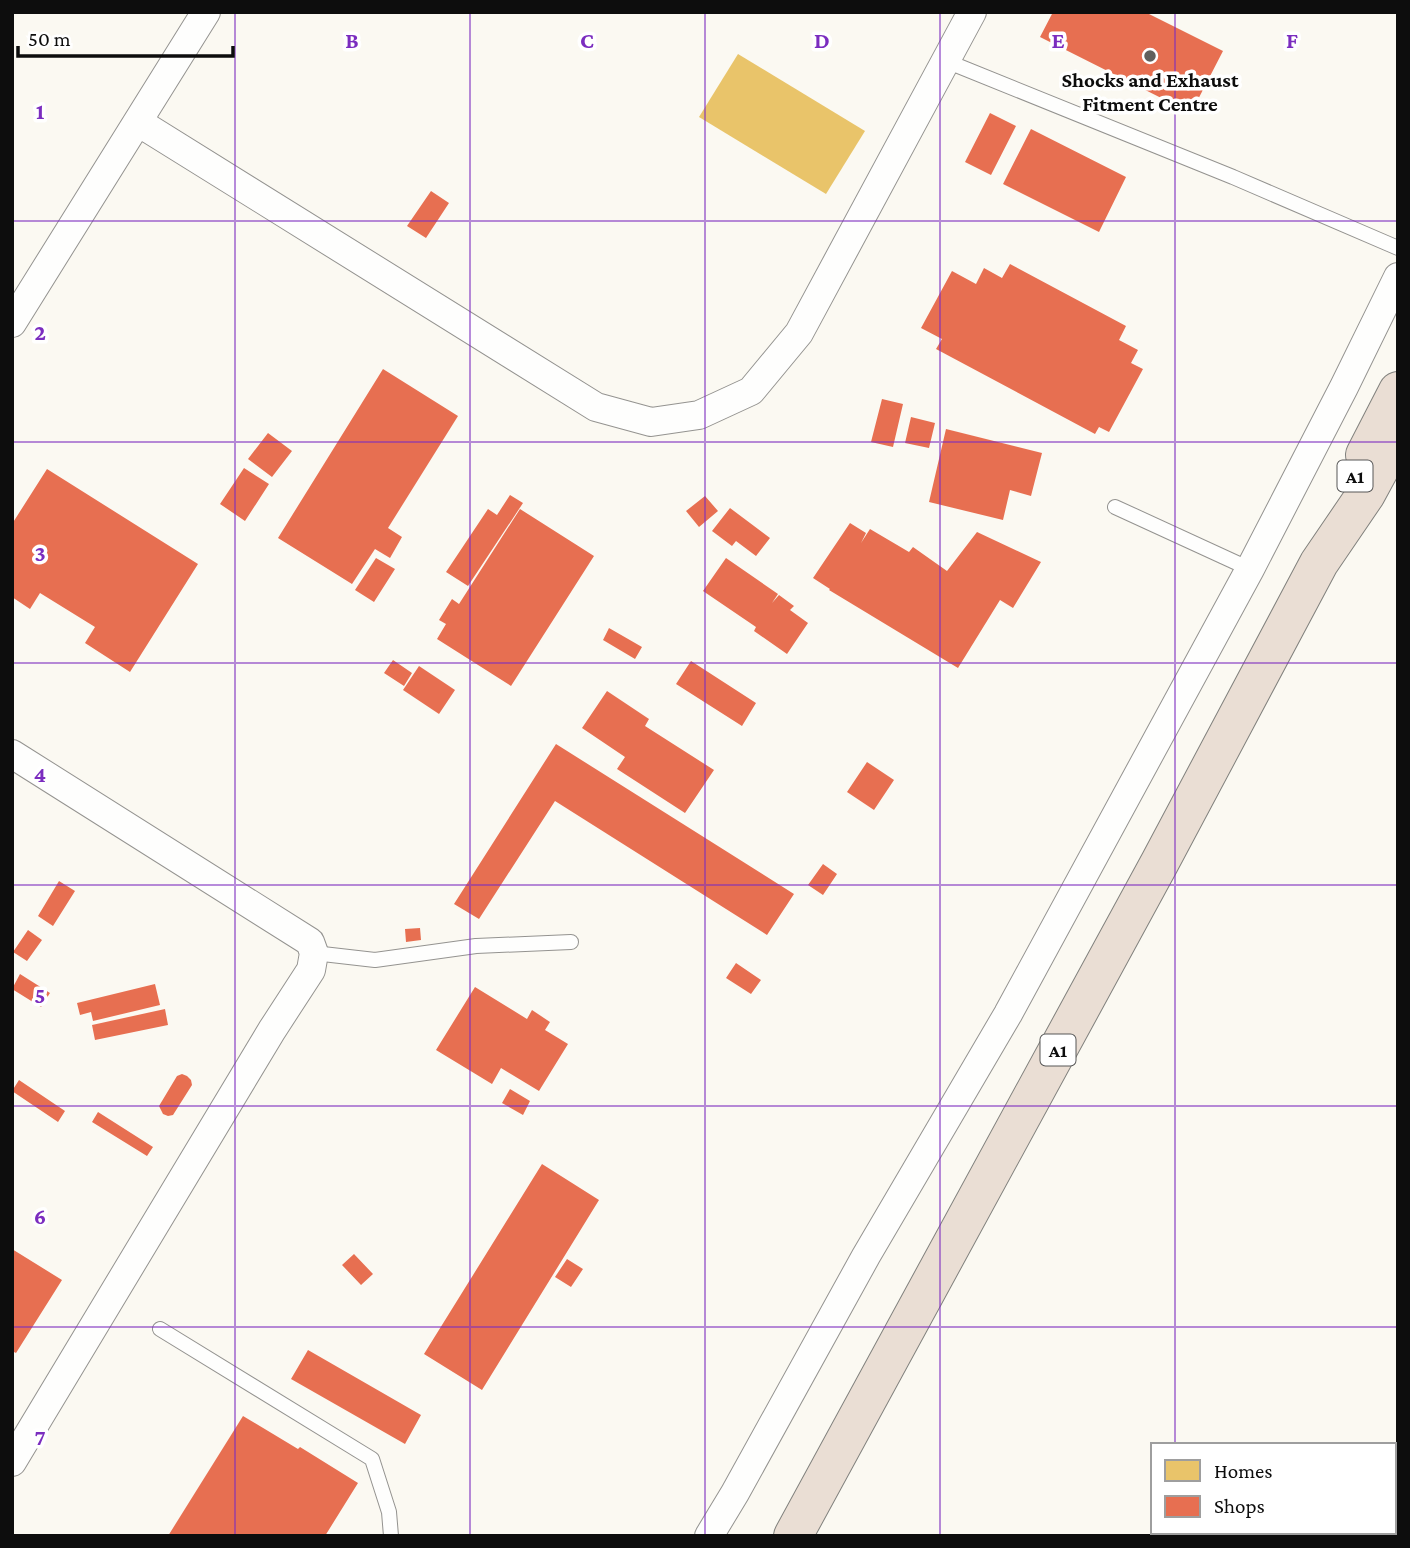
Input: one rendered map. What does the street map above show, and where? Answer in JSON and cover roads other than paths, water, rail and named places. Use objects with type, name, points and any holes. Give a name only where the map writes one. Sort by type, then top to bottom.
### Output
[{"type":"highway","name":"A1","points":[[1319,563],[1333,517],[1398,391]]},
{"type":"highway","name":"A1","points":[[793,1536],[1167,850],[1319,563],[1366,494],[1398,435]]},
{"type":"street","points":[[12,323],[206,12]]},
{"type":"street","points":[[138,122],[596,407],[651,422],[699,415],[751,391],[799,333],[972,12]]},
{"type":"street","points":[[709,1536],[873,1245],[1008,1014],[1250,569],[1398,277]]},
{"type":"street","points":[[12,754],[310,942],[314,953],[311,970],[272,1030],[12,1462]]},
{"type":"lane","points":[[946,61],[1398,247]]},
{"type":"lane","points":[[1115,507],[1250,569]]},
{"type":"lane","points":[[314,953],[375,960],[476,946],[571,942]]},
{"type":"lane","points":[[160,1329],[372,1460],[389,1511],[391,1536]]},
{"type":"place","name":"Shocks and Exhaust Fitment Centre","points":[[1150,56]]}]
